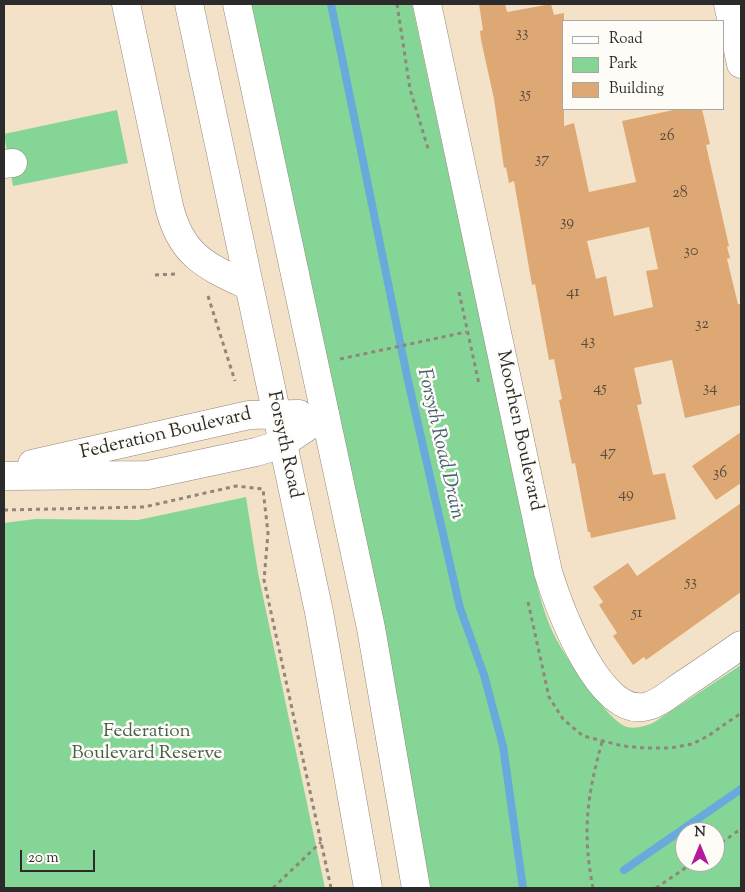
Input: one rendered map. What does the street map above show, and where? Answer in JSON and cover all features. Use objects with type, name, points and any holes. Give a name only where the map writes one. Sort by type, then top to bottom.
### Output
[{"type":"main road","points":[[126,4],[169,206],[176,230],[193,254],[207,266],[249,286]]},
{"type":"main road","name":"Forsyth Road","points":[[189,4],[319,612],[368,888]]},
{"type":"main road","points":[[237,4],[370,628],[416,888]]},
{"type":"main road","name":"Moorhen Boulevard","points":[[427,4],[548,572],[575,642],[609,692],[618,701],[633,708],[657,703],[741,645]]},
{"type":"main road","points":[[728,4],[741,64]]},
{"type":"main road","name":"Federation Boulevard","points":[[4,471],[248,415],[276,413],[325,415]]},
{"type":"main road","name":"Federation Boulevard","points":[[4,476],[148,475],[256,452],[282,444],[325,415]]},
{"type":"path","points":[[155,275],[180,274]]},
{"type":"path","points":[[206,288],[235,381]]},
{"type":"path","points":[[339,359],[466,332]]},
{"type":"path","points":[[263,489],[268,533],[264,580],[330,888]]},
{"type":"path","points":[[593,888],[587,845],[587,801],[602,742]]},
{"type":"path","points":[[725,840],[741,829]]},
{"type":"path","points":[[273,888],[321,842]]},
{"type":"path","points":[[656,888],[679,872]]},
{"type":"green space","points":[[250,4],[412,4],[538,589],[552,631],[590,690],[619,722],[630,728],[644,726],[653,723],[741,665],[741,888],[430,888],[389,656]]},
{"type":"green space","points":[[117,110],[128,163],[13,186],[4,134]]},
{"type":"green space","name":"Federation Boulevard Reserve","points":[[246,497],[258,573],[325,888],[4,888],[4,523],[35,519],[138,520]]},
{"type":"building","points":[[479,4],[505,4],[507,12],[551,4],[554,15],[564,13],[564,20],[562,20],[562,110],[564,110],[564,126],[574,123],[589,192],[636,182],[622,121],[673,110],[702,110],[710,144],[706,145],[729,246],[727,247],[730,258],[727,259],[738,304],[741,304],[741,405],[685,418],[672,360],[634,368],[642,404],[637,405],[653,475],[665,473],[676,519],[591,538],[590,532],[588,532],[575,463],[572,464],[559,400],[562,399],[554,359],[549,360],[535,284],[532,285],[514,181],[509,183],[506,167],[504,168],[494,99],[480,31],[483,30]],"holes":[[[649,227],[658,269],[646,271],[653,307],[614,316],[606,276],[596,279],[587,241]]]},
{"type":"building","points":[[741,432],[741,483],[716,500],[692,466]]},
{"type":"building","points":[[741,503],[741,592],[646,660],[644,657],[633,665],[613,636],[617,633],[599,605],[603,602],[593,587],[628,563],[637,576]]},
{"type":"waterway","name":"Forsyth Road Drain","points":[[331,4],[407,376],[460,608],[484,675],[503,746],[523,888]]},
{"type":"waterway","points":[[624,870],[741,789]]}]
